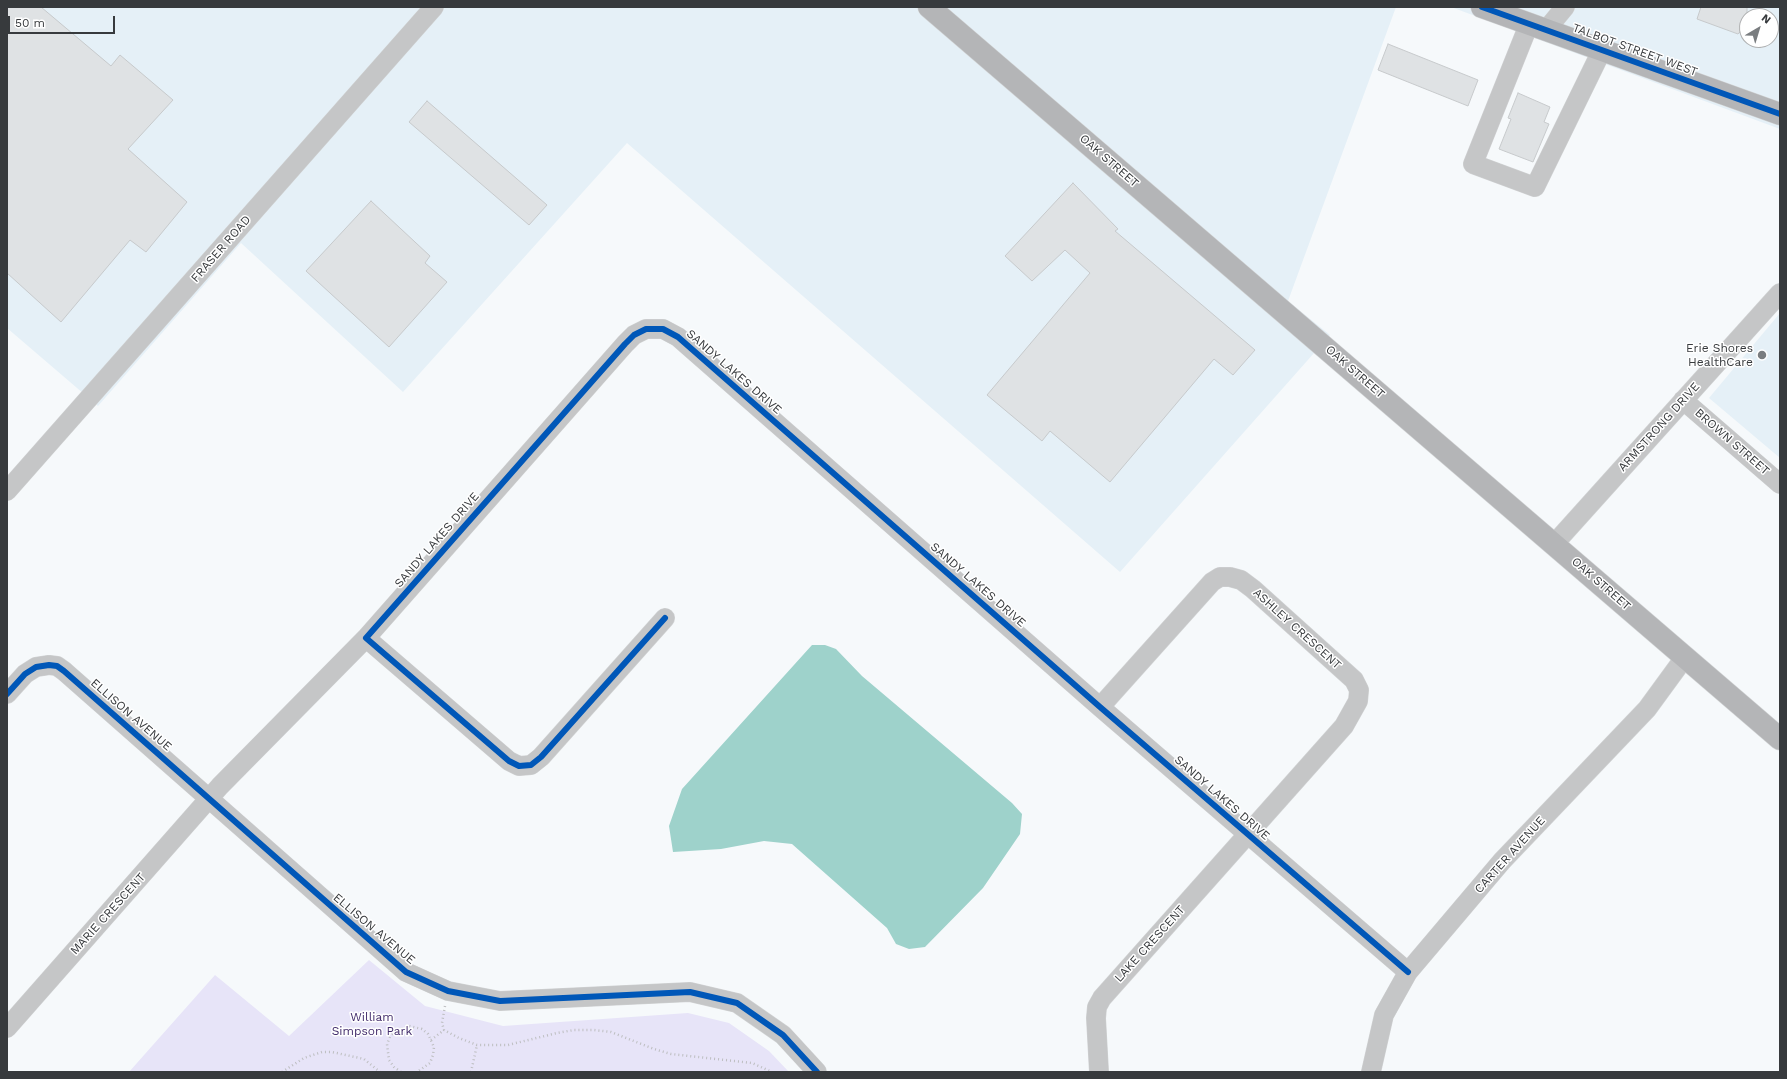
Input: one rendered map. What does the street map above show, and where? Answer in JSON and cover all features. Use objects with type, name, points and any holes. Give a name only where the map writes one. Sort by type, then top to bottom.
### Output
[{"type":"main road","name":"OAK STREET","points":[[929,7],[1555,543],[1685,658],[1780,739]]},
{"type":"main road","name":"TALBOT STREET WEST","points":[[1492,9],[1780,114]]},
{"type":"street","name":"FRASER ROAD","points":[[7,491],[434,7]]},
{"type":"street","points":[[1565,7],[1538,27],[1472,164],[1535,187],[1602,50]]},
{"type":"street","name":"ARMSTRONG DRIVE","points":[[1555,543],[1779,295]]},
{"type":"street","name":"SANDY LAKES DRIVE","points":[[209,800],[220,786],[366,638],[625,344],[634,335],[646,329],[663,329],[678,337],[1100,707],[1408,972]]},
{"type":"street","name":"BROWN STREET","points":[[1683,400],[1780,484]]},
{"type":"street","name":"ASHLEY CRESCENT","points":[[1100,707],[1212,582],[1220,578],[1230,577],[1241,580],[1253,589],[1354,680],[1359,690],[1358,701],[1344,726],[1248,834]]},
{"type":"street","points":[[366,638],[508,761],[519,766],[531,764],[541,757],[665,618]]},
{"type":"street","name":"CARTER AVENUE","points":[[1371,1072],[1384,1015],[1408,972],[1502,861],[1647,709],[1685,658]]},
{"type":"street","name":"ELLISON AVENUE","points":[[7,694],[25,674],[36,667],[49,665],[56,666],[406,972],[448,991],[500,1001],[690,992],[697,993],[737,1004],[783,1035],[817,1072]]},
{"type":"street","name":"MARIE CRESCENT","points":[[7,1028],[209,800]]},
{"type":"street","name":"LAKE CRESCENT","points":[[1099,1072],[1096,1018],[1097,1007],[1102,998],[1248,834]]},
{"type":"path","points":[[447,999],[442,1023],[444,1030],[477,1045],[508,1046],[557,1033],[574,1030],[594,1030],[611,1032],[654,1049],[672,1054],[752,1063],[772,1072]]},
{"type":"path","points":[[401,1072],[394,1067],[389,1060],[386,1052],[387,1044],[390,1036],[396,1031],[409,1026],[416,1026],[428,1034],[434,1047],[431,1059],[424,1069],[417,1072]]},
{"type":"path","points":[[432,1040],[444,1030]]},
{"type":"path","points":[[471,1072],[477,1045]]},
{"type":"path","points":[[282,1072],[304,1058],[322,1052],[332,1052],[364,1059],[380,1072]]},
{"type":"shaded area","points":[[7,7],[1396,7],[1288,301],[1330,335],[1120,572],[627,143],[403,392],[241,243],[98,406],[7,328]]},
{"type":"shaded area","points":[[1451,7],[1780,7],[1780,129]]},
{"type":"shaded area","name":"Erie Shores HealthCare","points":[[1780,313],[1780,458],[1709,398]]},
{"type":"shaded area","points":[[812,645],[825,645],[836,649],[862,676],[1012,803],[1022,814],[1020,834],[983,888],[925,947],[909,949],[896,944],[887,928],[792,844],[764,841],[721,849],[673,852],[669,826],[682,789]]},
{"type":"green space","name":"William Simpson Park","points":[[369,960],[425,1006],[503,1026],[688,1013],[729,1023],[769,1051],[789,1072],[129,1072],[215,975],[289,1036]]},
{"type":"building","points":[[7,7],[41,7],[111,66],[120,55],[173,100],[128,149],[187,202],[146,252],[130,240],[61,322],[7,273]]},
{"type":"building","points":[[1701,7],[1747,7],[1739,8],[1738,34],[1697,19]]},
{"type":"building","points":[[1388,44],[1478,80],[1468,106],[1378,70]]},
{"type":"building","points":[[1518,93],[1550,107],[1544,122],[1549,124],[1533,162],[1499,149],[1511,119],[1508,118]]},
{"type":"building","points":[[427,101],[547,205],[529,225],[409,122]]},
{"type":"building","points":[[1073,183],[1118,229],[1115,231],[1255,350],[1233,375],[1214,359],[1110,482],[1050,431],[1042,441],[987,395],[1090,273],[1065,250],[1032,281],[1005,256]]},
{"type":"building","points":[[371,201],[430,256],[425,263],[447,282],[389,347],[306,271]]},
{"type":"cycle path","points":[[1482,7],[1780,114]]},
{"type":"cycle path","points":[[665,618],[541,757],[531,765],[519,766],[509,761],[366,638],[625,344],[634,335],[646,329],[663,329],[678,337],[1100,707],[1408,972]]},
{"type":"cycle path","points":[[7,694],[25,674],[36,667],[49,665],[57,666],[406,972],[448,991],[500,1001],[690,992],[737,1003],[783,1035],[817,1072]]},
{"type":"place","name":"Erie Shores HealthCare","points":[[1762,355]]}]
